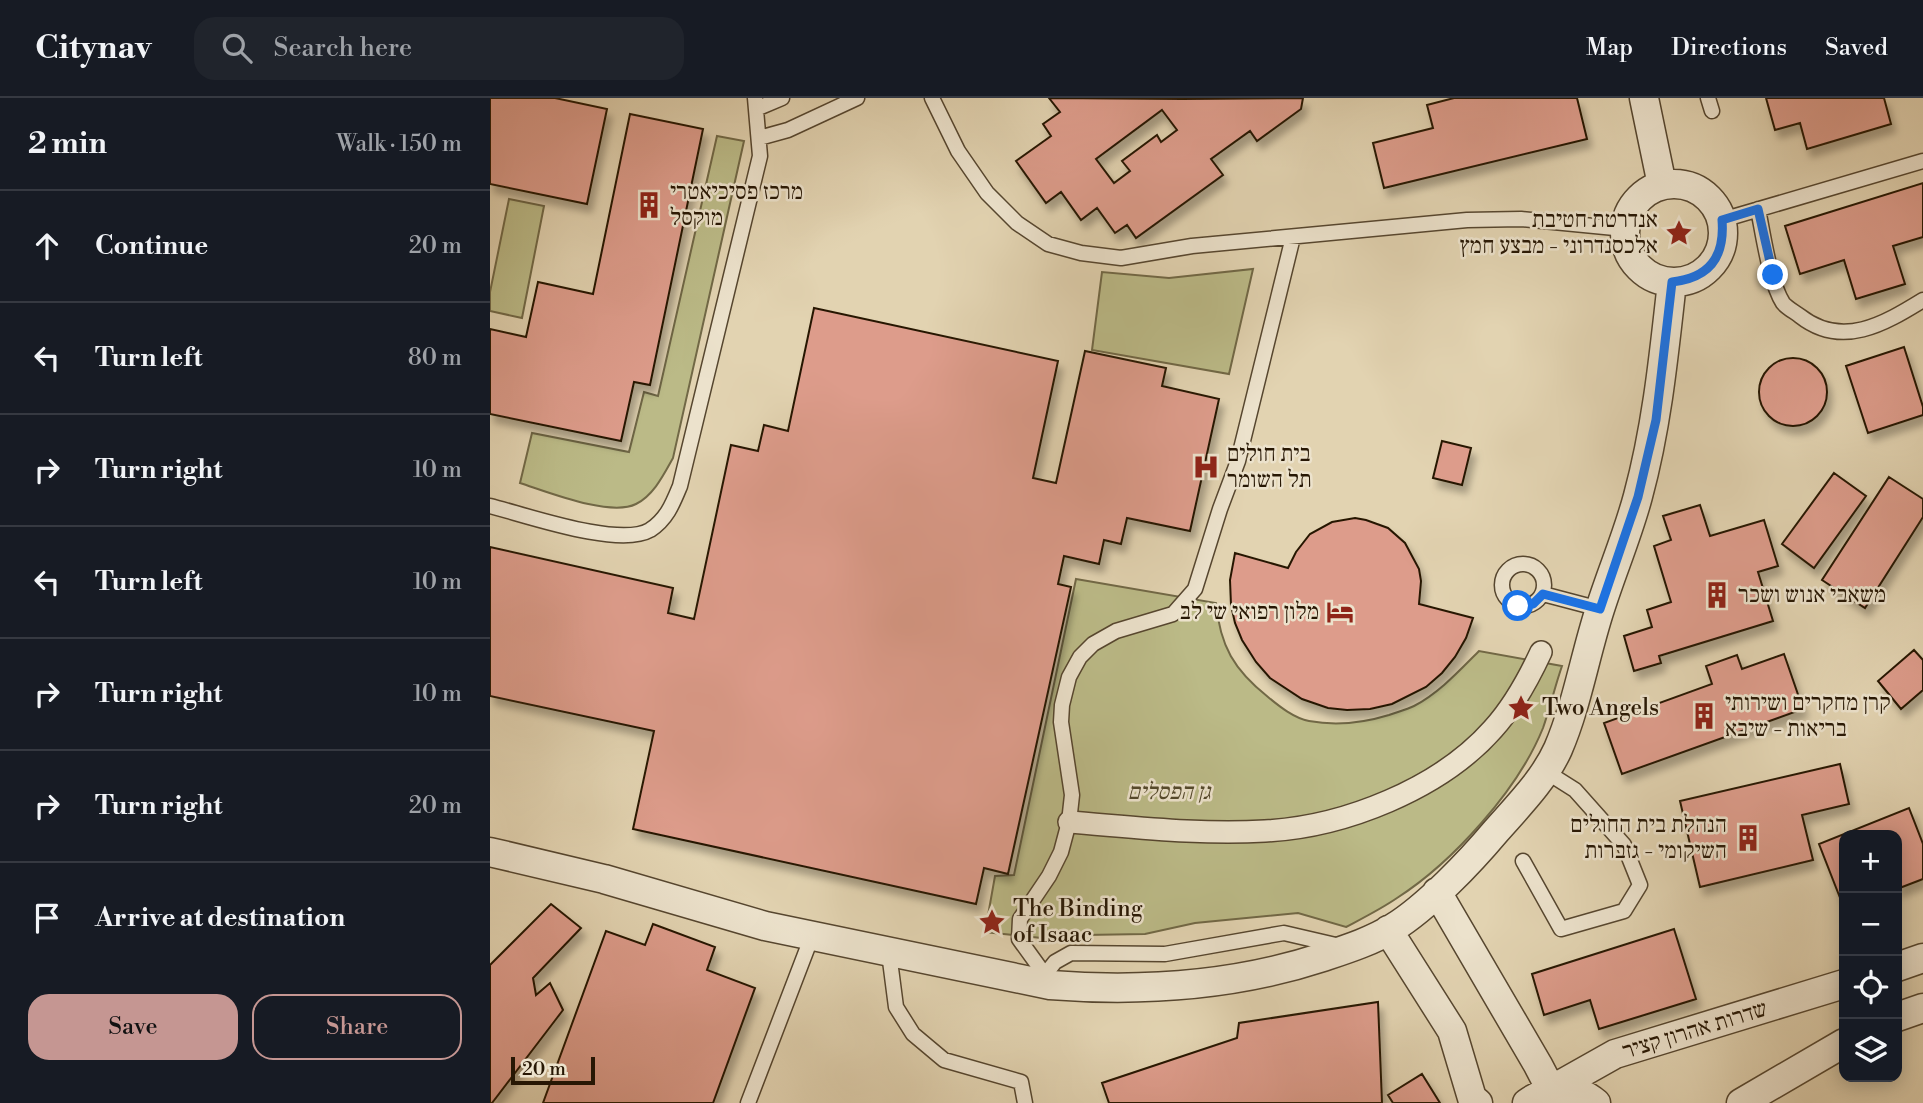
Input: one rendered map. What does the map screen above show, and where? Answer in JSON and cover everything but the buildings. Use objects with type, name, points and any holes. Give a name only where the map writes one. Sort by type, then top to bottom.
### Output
[{"type":"street","points":[[1644,98],[1662,185]]},
{"type":"street","points":[[1662,185],[1687,185],[1703,192],[1715,204],[1722,220],[1723,237],[1716,260],[1704,272],[1689,280],[1672,282],[1655,278],[1635,261],[1627,246],[1625,229],[1635,204],[1647,192],[1662,185]]},
{"type":"street","points":[[490,852],[604,879],[765,926],[889,953],[1099,989],[1199,983],[1255,976],[1348,949],[1388,930],[1437,892],[1481,849],[1545,771],[1557,751],[1600,609],[1638,497],[1656,420],[1672,282]]},
{"type":"street","points":[[1069,822],[1202,832],[1268,831],[1338,819],[1369,808],[1404,794],[1466,754],[1492,730],[1514,702],[1541,652]]},
{"type":"street","points":[[1437,892],[1538,1065],[1539,1097],[1566,1090],[1580,1093],[1596,1103]]},
{"type":"street","points":[[1388,930],[1452,1031],[1472,1098],[1478,1103]]},
{"type":"street","points":[[1902,965],[1923,958]]},
{"type":"street","name":"שדרות אהרון קציר","points":[[1539,1097],[1615,1054],[1839,986]]},
{"type":"street","points":[[1902,1015],[1923,1008]]},
{"type":"street","points":[[1741,1103],[1839,1046]]},
{"type":"lane","points":[[490,506],[607,536],[632,536],[649,530],[668,514],[680,485],[760,156],[756,104],[782,98]]},
{"type":"lane","points":[[759,138],[788,130],[857,98]]},
{"type":"lane","points":[[932,98],[958,150],[987,193],[1017,223],[1048,244],[1081,253],[1121,258],[1192,246],[1467,220],[1521,219],[1625,229]]},
{"type":"lane","points":[[1722,220],[1923,161]]},
{"type":"lane","points":[[1758,209],[1773,275],[1784,303],[1814,327],[1834,332],[1862,330],[1886,321],[1923,300]]},
{"type":"lane","points":[[1293,237],[1238,461],[1195,589],[1174,614],[1116,631],[1093,644],[1080,657],[1069,677],[1061,722],[1072,795],[1069,822],[1061,852],[1049,876],[1020,919],[1019,939],[1042,979],[1055,962],[1071,953],[1165,954],[1284,933],[1348,949]]},
{"type":"lane","points":[[1543,594],[1600,609]]},
{"type":"lane","points":[[1523,861],[1562,929],[1624,911],[1640,885],[1624,845],[1575,790],[1545,771]]},
{"type":"lane","points":[[748,1103],[812,936]]},
{"type":"lane","points":[[889,953],[896,1007],[913,1034],[944,1060],[1021,1082],[1025,1103]]},
{"type":"green space","points":[[717,136],[744,141],[673,458],[666,471],[648,495],[636,504],[625,507],[579,502],[520,483],[532,433],[629,452],[644,392],[658,396]]},
{"type":"green space","points":[[509,199],[544,206],[522,318],[490,311],[490,292]]},
{"type":"green space","points":[[1253,269],[1229,374],[1092,350],[1102,272],[1169,278]]},
{"type":"green space","name":"גן הפסלים","points":[[1076,579],[1216,603],[1225,645],[1238,667],[1277,705],[1303,720],[1359,722],[1411,707],[1440,688],[1479,651],[1562,666],[1543,728],[1532,752],[1518,776],[1482,823],[1418,883],[1385,906],[1346,927],[1298,913],[1195,923],[1145,934],[1084,935],[1051,939],[985,932],[995,876],[1014,875]]},
{"type":"place","name":"מרכז פסיכיאטרי מוקסל","points":[[649,205]]},
{"type":"place","name":"אנדרטת חטיבת אלכסנדרוני - מבצע חמץ","points":[[1679,233]]},
{"type":"place","name":"בית חולים תל השומר","points":[[1206,467]]},
{"type":"place","name":"משאבי אנוש ושכר","points":[[1717,595]]},
{"type":"place","name":"מלון רפואי שי לב","points":[[1340,612]]},
{"type":"place","name":"Two Angels","points":[[1521,708]]},
{"type":"place","name":"קרן מחקרים ושירותי בריאות - שיבא","points":[[1704,716]]},
{"type":"place","name":"הנהלת בית החולים השיקומי - גזברות","points":[[1748,838]]},
{"type":"place","name":"The Binding of Isaac","points":[[992,922]]},
{"type":"route","points":[[1518,606],[1533,604],[1543,594],[1600,609],[1638,497],[1656,420],[1672,282],[1689,280],[1704,272],[1716,260],[1723,237],[1722,220],[1758,209],[1773,275]]}]
